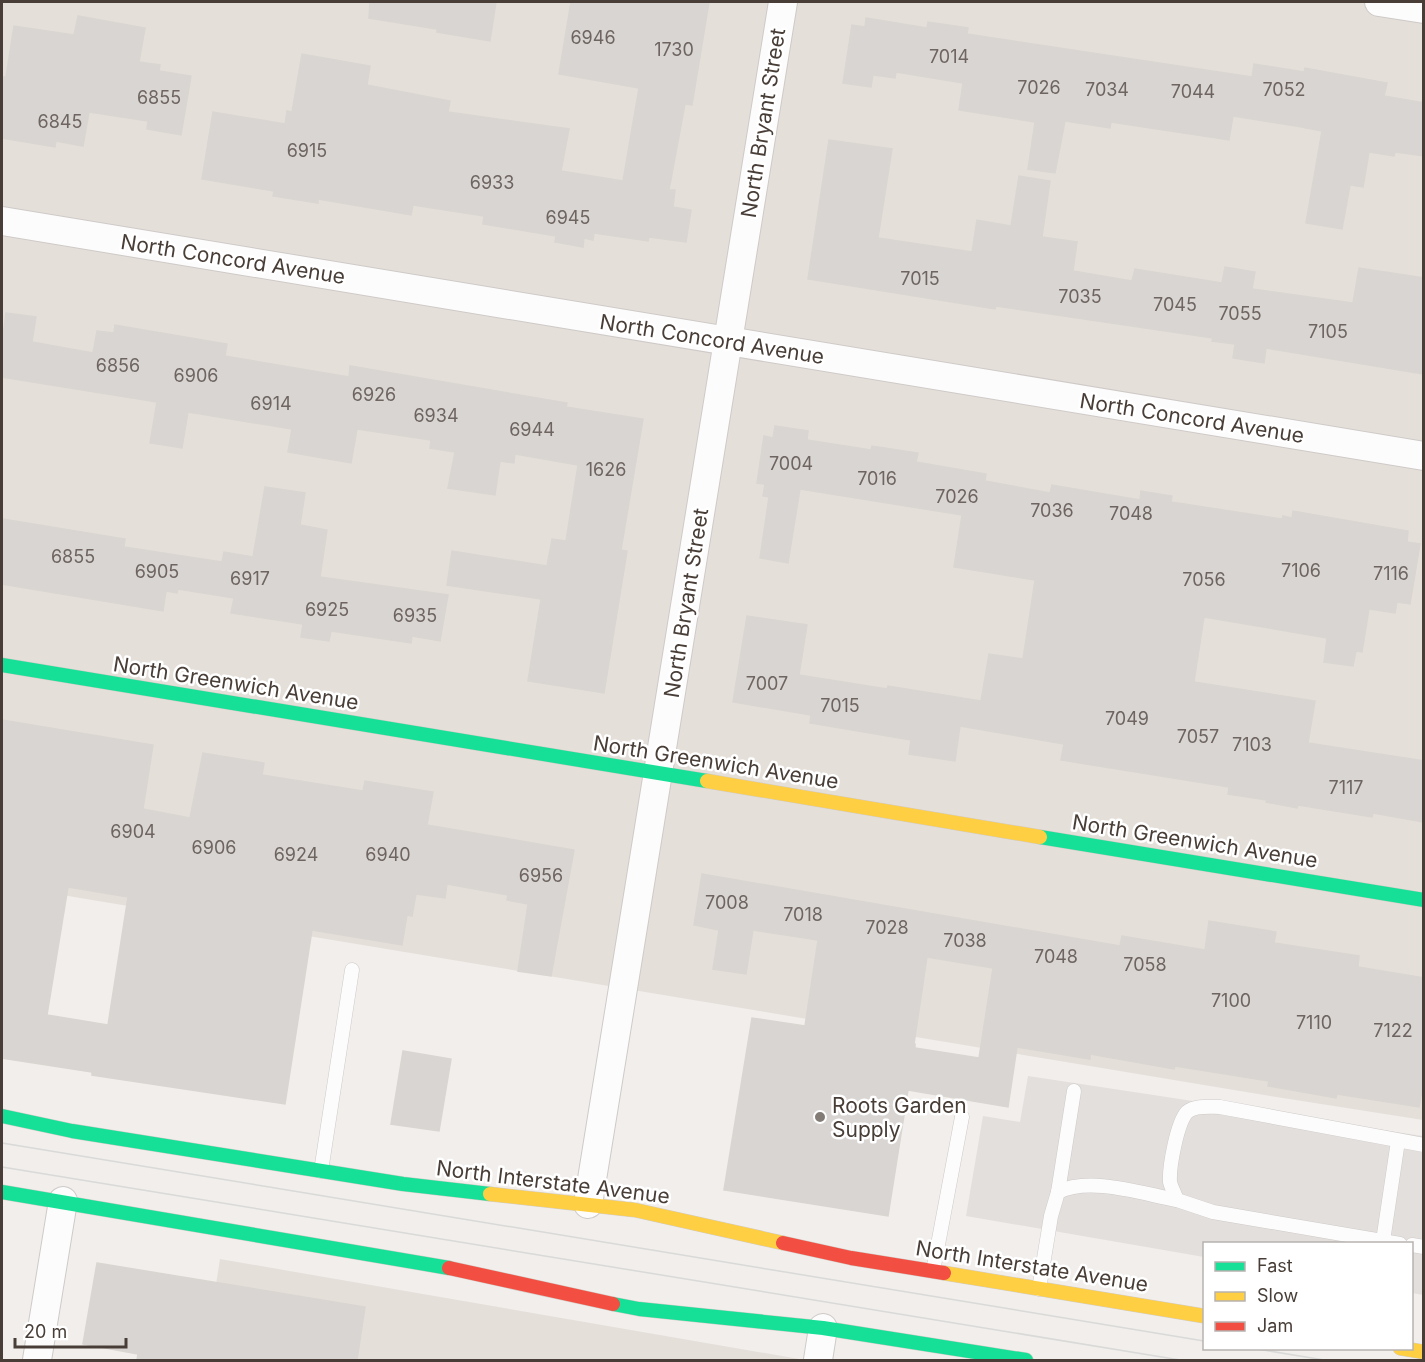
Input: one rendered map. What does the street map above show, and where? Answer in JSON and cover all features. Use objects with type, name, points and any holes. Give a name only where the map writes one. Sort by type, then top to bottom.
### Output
[{"type":"street","name":"North Bryant Street","points":[[588,1204],[783,2]]},
{"type":"street","points":[[1378,2],[1424,9]]},
{"type":"street","name":"North Concord Avenue","points":[[2,221],[1424,456]]},
{"type":"street","name":"North Greenwich Avenue","points":[[2,665],[1424,900]]},
{"type":"street","name":"North Interstate Avenue","points":[[2,1116],[72,1131],[321,1172],[403,1184],[635,1210],[851,1258],[1203,1316]]},
{"type":"street","points":[[2,1192],[414,1261],[639,1309],[823,1328],[1026,1360]]},
{"type":"street","points":[[37,1360],[63,1202]]},
{"type":"street","points":[[818,1360],[823,1328]]},
{"type":"lane","points":[[321,1172],[352,970]]},
{"type":"lane","points":[[1039,1289],[1051,1216],[1058,1192],[1074,1091]]},
{"type":"lane","points":[[1177,1200],[1170,1182],[1174,1147],[1187,1112],[1198,1107],[1220,1107],[1424,1145]]},
{"type":"lane","points":[[933,1271],[962,1116]]},
{"type":"lane","points":[[1383,1241],[1398,1141]]},
{"type":"lane","points":[[1058,1192],[1069,1186],[1106,1187],[1177,1200],[1213,1212],[1389,1242]]},
{"type":"shaded area","points":[[2,2],[1423,2],[1423,1120],[2,885]]},
{"type":"shaded area","points":[[1028,1076],[1423,1136],[1423,1295],[1413,1293],[1413,1242],[1203,1242],[1203,1257],[966,1216],[983,1116],[1020,1122]]},
{"type":"shaded area","points":[[220,1259],[805,1360],[204,1360]]},
{"type":"building","points":[[370,2],[496,2],[490,41],[437,32],[437,29],[369,18]]},
{"type":"building","points":[[571,2],[709,2],[692,105],[685,104],[669,190],[675,190],[673,207],[691,210],[686,242],[649,237],[648,241],[594,233],[593,240],[584,238],[583,247],[555,242],[556,236],[483,224],[484,216],[413,205],[411,215],[318,199],[318,203],[273,196],[274,191],[202,179],[213,112],[285,124],[287,111],[292,112],[302,54],[370,66],[367,85],[450,101],[448,112],[569,129],[561,171],[623,181],[639,88],[559,74]]},
{"type":"building","points":[[78,16],[145,28],[139,62],[160,65],[159,71],[191,76],[181,135],[147,129],[148,121],[89,112],[83,146],[56,141],[55,147],[2,138],[2,77],[6,77],[14,26],[74,35]]},
{"type":"building","points":[[866,18],[927,28],[928,22],[968,28],[967,34],[1252,77],[1254,64],[1304,72],[1305,68],[1387,83],[1384,96],[1424,103],[1424,156],[1395,152],[1394,156],[1369,152],[1363,187],[1350,185],[1342,229],[1306,223],[1322,131],[1296,126],[1233,116],[1229,140],[1111,122],[1110,128],[1065,121],[1055,173],[1028,169],[1035,122],[959,110],[963,83],[896,72],[895,78],[873,75],[871,87],[843,83],[852,25],[865,27]]},
{"type":"building","points":[[829,140],[892,149],[878,238],[972,252],[977,220],[1011,226],[1019,176],[1050,181],[1042,237],[1077,242],[1073,271],[1132,281],[1135,269],[1222,283],[1225,267],[1255,272],[1252,289],[1353,303],[1359,268],[1424,278],[1424,374],[1266,348],[1264,363],[1233,358],[1235,344],[1212,341],[1213,338],[996,306],[995,309],[808,279]]},
{"type":"building","points":[[6,313],[36,317],[32,342],[93,353],[97,331],[114,333],[115,325],[227,344],[225,356],[349,377],[350,366],[567,403],[566,407],[643,419],[621,550],[627,551],[604,693],[528,681],[541,599],[447,585],[452,551],[547,566],[552,539],[566,541],[578,465],[515,454],[514,463],[500,461],[495,495],[448,488],[455,452],[430,448],[431,440],[357,429],[351,463],[288,452],[292,429],[188,412],[182,448],[150,443],[157,402],[2,377],[2,344]]},
{"type":"building","points":[[775,426],[808,431],[807,440],[871,450],[872,446],[918,453],[916,462],[986,474],[985,481],[1050,493],[1052,485],[1140,500],[1141,491],[1172,496],[1171,502],[1282,519],[1283,516],[1292,518],[1293,511],[1408,531],[1407,542],[1420,544],[1410,604],[1397,602],[1395,613],[1369,609],[1362,652],[1356,651],[1353,666],[1324,662],[1327,638],[1204,617],[1194,682],[1315,701],[1308,743],[1424,761],[1424,822],[1373,813],[1372,817],[1298,805],[1297,808],[1266,802],[1267,800],[1228,794],[1229,787],[1061,760],[1064,744],[960,726],[955,761],[909,754],[911,740],[810,723],[811,715],[733,702],[747,616],[807,625],[799,675],[887,689],[888,686],[981,701],[989,654],[1023,659],[1035,580],[954,567],[962,515],[800,489],[788,563],[760,558],[769,497],[763,496],[765,484],[757,483],[764,436],[773,438]]},
{"type":"building","points":[[265,487],[305,493],[300,525],[327,530],[320,577],[448,595],[440,641],[412,636],[411,643],[331,631],[329,641],[301,637],[303,624],[231,613],[234,598],[178,589],[177,593],[166,591],[163,611],[2,584],[2,519],[125,539],[124,547],[222,562],[224,552],[253,557]]},
{"type":"building","points":[[2,720],[153,745],[143,809],[190,818],[203,753],[264,763],[262,775],[363,791],[365,781],[433,792],[427,825],[574,850],[551,976],[518,971],[528,904],[507,900],[508,895],[447,884],[445,898],[416,894],[412,916],[407,915],[402,945],[312,930],[285,1104],[92,1075],[92,1072],[2,1058]],"holes":[[[68,887],[128,897],[108,1025],[47,1015]]]},
{"type":"building","points":[[702,874],[1120,946],[1122,936],[1205,950],[1209,921],[1276,932],[1274,943],[1359,956],[1358,967],[1424,978],[1424,1079],[1419,1107],[1337,1094],[1336,1098],[1268,1086],[1269,1081],[1175,1066],[1174,1069],[1090,1054],[1090,1059],[1017,1047],[1008,1107],[908,1090],[888,1216],[724,1190],[752,1018],[805,1026],[818,940],[753,930],[746,974],[713,969],[719,930],[694,925]],"holes":[[[927,957],[993,968],[979,1058],[915,1048]]]},
{"type":"building","points":[[403,1051],[451,1059],[439,1131],[391,1124]]},
{"type":"building","points":[[97,1263],[365,1307],[357,1360],[137,1360],[138,1354],[83,1344]]},
{"type":"tram line","points":[[2,1143],[1203,1341]]},
{"type":"tram line","points":[[2,1167],[1180,1360]]},
{"type":"tram line","points":[[1263,1350],[1324,1360]]},
{"type":"traffic: fast","points":[[2,665],[707,781]]},
{"type":"traffic: fast","points":[[1040,837],[1424,900]]},
{"type":"traffic: fast","points":[[2,1116],[72,1131],[403,1184],[490,1194]]},
{"type":"traffic: fast","points":[[2,1192],[449,1268]]},
{"type":"traffic: fast","points":[[613,1304],[639,1309],[823,1328],[1026,1360]]},
{"type":"traffic: slow","points":[[707,781],[1040,837]]},
{"type":"traffic: slow","points":[[490,1194],[635,1210],[783,1243]]},
{"type":"traffic: slow","points":[[944,1273],[1203,1316]]},
{"type":"traffic: slow","points":[[1412,1350],[1424,1352]]},
{"type":"traffic: jam","points":[[783,1243],[851,1258],[944,1273]]},
{"type":"traffic: jam","points":[[449,1268],[613,1304]]},
{"type":"place","name":"Roots Garden Supply","points":[[820,1117]]}]
